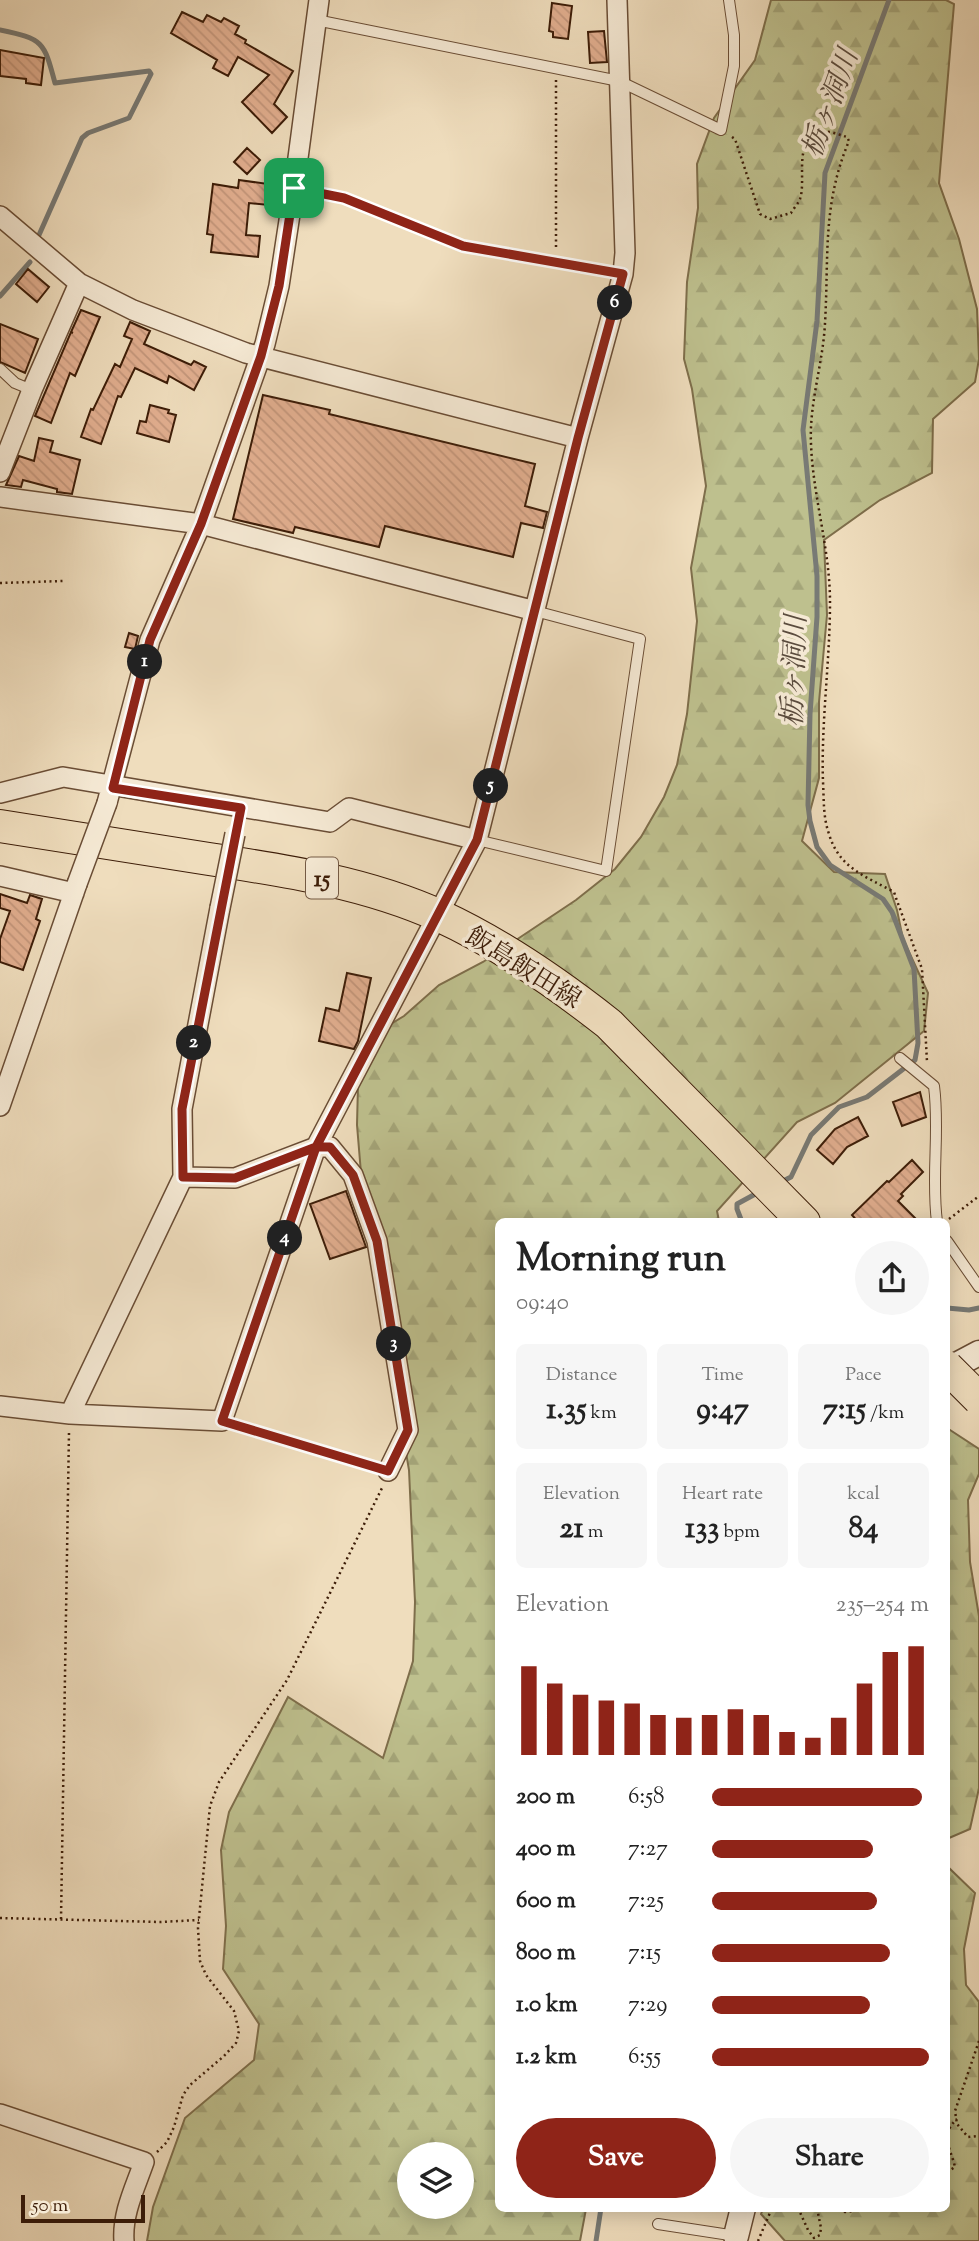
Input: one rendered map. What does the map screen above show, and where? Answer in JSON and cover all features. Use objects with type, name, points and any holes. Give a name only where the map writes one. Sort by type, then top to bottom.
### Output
[{"type":"main road","name":"飯島飯田線","points":[[0,826],[293,872],[381,894],[439,916],[485,939],[533,969],[574,996],[609,1024],[800,1218]]},
{"type":"main road","points":[[950,1371],[979,1399]]},
{"type":"street","points":[[0,1406],[70,1414],[222,1421],[316,1147],[477,840],[578,438],[623,274],[625,253],[617,0]]},
{"type":"street","points":[[0,1105],[110,795],[150,640],[201,524],[261,356],[279,286],[317,5]]},
{"type":"street","points":[[0,216],[79,283],[133,310],[246,353],[578,438]]},
{"type":"street","points":[[0,472],[79,283]]},
{"type":"street","points":[[0,497],[201,524],[534,611]]},
{"type":"street","points":[[0,793],[63,778],[110,795],[241,808],[330,822],[349,808],[477,840]]},
{"type":"street","points":[[70,1414],[183,1177],[182,1109],[241,808]]},
{"type":"street","points":[[0,876],[75,888]]},
{"type":"street","points":[[183,1177],[235,1178],[316,1147],[330,1147],[353,1175],[377,1241],[408,1430],[388,1471]]},
{"type":"street","points":[[950,1367],[979,1353]]},
{"type":"street","points":[[0,2114],[144,2162],[129,2202],[123,2229],[124,2241]]},
{"type":"street","points":[[743,2212],[743,2239]]},
{"type":"lane","points":[[317,5],[556,69],[619,81],[721,130],[734,66],[734,35],[729,0]]},
{"type":"lane","points":[[294,188],[344,198],[463,246],[623,274]]},
{"type":"lane","points":[[0,369],[15,383],[32,390]]},
{"type":"lane","points":[[477,840],[606,871],[640,639],[534,611]]},
{"type":"lane","points":[[900,1058],[934,1086],[938,1114],[934,1138],[937,1218]]},
{"type":"lane","points":[[950,1245],[979,1287]]},
{"type":"lane","points":[[658,2224],[743,2239]]},
{"type":"path","points":[[556,69],[556,263]]},
{"type":"path","points":[[721,130],[735,139],[760,214],[770,219],[791,214],[800,199],[803,153],[812,136],[825,131],[847,137],[849,141],[838,166],[832,190],[826,255],[825,324],[812,414],[811,444],[830,602],[824,713],[824,812],[829,835],[838,856],[847,866],[894,892],[897,898],[922,969],[926,1058],[934,1086]]},
{"type":"path","points":[[0,583],[63,581]]},
{"type":"path","points":[[950,1219],[979,1196]]},
{"type":"path","points":[[61,1919],[70,1414]]},
{"type":"path","points":[[144,2162],[151,2159],[167,2142],[183,2095],[190,2085],[236,2043],[239,2031],[234,2011],[206,1975],[200,1961],[199,1920],[210,1806],[219,1782],[287,1680],[382,1489],[388,1471],[222,1421]]},
{"type":"path","points":[[0,1918],[160,1922],[199,1920]]},
{"type":"path","points":[[979,2041],[955,2111],[957,2124],[968,2137],[979,2136]]},
{"type":"path","points":[[950,2127],[957,2119]]},
{"type":"path","points":[[950,2152],[956,2167],[950,2170]]},
{"type":"path","points":[[743,2239],[768,2212]]},
{"type":"path","points":[[800,2212],[814,2238],[820,2235],[818,2212]]},
{"type":"green space","points":[[771,0],[946,0],[954,4],[939,183],[959,239],[977,309],[979,359],[975,382],[933,419],[932,473],[880,500],[824,540],[827,615],[819,702],[819,778],[802,841],[834,872],[885,874],[903,939],[928,993],[924,1031],[835,1103],[797,1122],[717,1211],[718,1218],[495,1218],[495,2212],[585,2212],[580,2241],[147,2241],[153,2207],[185,2118],[254,2060],[259,2024],[223,1969],[226,1926],[221,1850],[229,1812],[288,1697],[383,1758],[413,1661],[415,1602],[409,1470],[363,1197],[357,1125],[358,1085],[373,1035],[404,1016],[439,985],[483,962],[576,900],[615,869],[641,837],[664,797],[677,765],[687,714],[697,621],[691,568],[706,486],[692,389],[684,359],[687,282],[698,208],[697,164],[714,118],[755,60]]},
{"type":"green space","points":[[950,1430],[979,1449],[979,1474],[968,1500],[970,1562],[979,1616],[979,1788],[970,1829],[950,1838]]},
{"type":"green space","points":[[950,1869],[975,1893],[964,1949],[966,1985],[979,2002],[979,2241],[785,2241],[761,2214],[950,2212]]},
{"type":"building","points":[[552,3],[572,6],[568,39],[553,37],[553,32],[549,31]]},
{"type":"building","points":[[182,12],[203,22],[207,15],[221,22],[224,18],[239,26],[235,34],[246,40],[245,43],[293,71],[274,104],[287,117],[272,133],[242,102],[269,75],[238,57],[228,76],[213,68],[217,60],[171,33]]},
{"type":"building","points":[[604,31],[607,62],[590,63],[588,32]]},
{"type":"building","points":[[0,50],[44,58],[41,85],[26,83],[26,79],[0,76]]},
{"type":"building","points":[[247,148],[260,160],[247,174],[234,162]]},
{"type":"building","points":[[239,180],[282,186],[279,206],[249,203],[246,235],[260,236],[258,257],[211,252],[213,235],[207,234],[213,184],[238,188]]},
{"type":"building","points":[[28,269],[49,287],[37,302],[16,284]]},
{"type":"building","points":[[81,310],[100,317],[75,376],[70,373],[51,423],[35,416]]},
{"type":"building","points":[[130,322],[150,331],[144,344],[191,365],[194,361],[206,367],[194,390],[169,376],[167,383],[135,368],[121,397],[118,396],[101,444],[81,437],[91,409],[93,410],[115,364],[120,367],[132,339],[124,336]]},
{"type":"building","points":[[0,324],[38,339],[25,373],[0,362]]},
{"type":"building","points":[[263,395],[330,410],[329,414],[535,464],[525,506],[547,512],[543,528],[521,523],[513,557],[385,526],[379,547],[295,527],[293,533],[233,519]]},
{"type":"building","points":[[150,405],[169,410],[168,413],[176,415],[169,442],[137,433],[140,421],[146,422]]},
{"type":"building","points":[[39,438],[53,441],[50,452],[80,460],[72,494],[57,492],[57,489],[23,480],[21,487],[6,485],[19,456],[34,461]]},
{"type":"building","points":[[129,633],[138,636],[135,649],[125,647]]},
{"type":"building","points":[[0,894],[27,903],[30,895],[42,899],[36,919],[40,921],[23,970],[0,962],[0,939],[10,911],[0,908]]},
{"type":"building","points":[[347,973],[371,978],[354,1049],[319,1041],[326,1008],[339,1011]]},
{"type":"building","points":[[920,1092],[926,1117],[902,1126],[893,1102]]},
{"type":"building","points":[[858,1117],[868,1136],[847,1147],[833,1164],[817,1150],[835,1129]]},
{"type":"building","points":[[912,1160],[923,1172],[901,1194],[903,1196],[898,1201],[915,1218],[855,1218],[852,1215]]},
{"type":"building","points":[[346,1191],[366,1247],[330,1259],[310,1204]]},
{"type":"waterway","name":"栃ヶ洞川","points":[[781,1182],[791,1177],[811,1135],[839,1107],[867,1097],[915,1060],[918,1043],[914,969],[892,912],[883,899],[830,865],[817,847],[808,805],[817,576],[803,430],[817,321],[825,173],[889,0]]},
{"type":"waterway","points":[[0,30],[25,36],[40,44],[48,58],[55,83],[149,71],[151,74],[129,118],[88,133],[82,138],[39,235]]},
{"type":"waterway","points":[[0,296],[30,262]]},
{"type":"waterway","name":"栃ヶ洞川","points":[[740,1218],[737,1204],[759,1192]]},
{"type":"waterway","points":[[950,1308],[979,1308]]},
{"type":"waterway","points":[[596,2241],[600,2212]]},
{"type":"route","points":[[294,188],[279,286],[261,356],[201,524],[150,640],[113,788],[241,808],[182,1109],[183,1177],[235,1178],[316,1147],[330,1147],[353,1175],[377,1241],[408,1430],[388,1471],[222,1421],[316,1147],[477,840],[578,438],[623,274],[463,246],[344,198],[294,188]]}]
